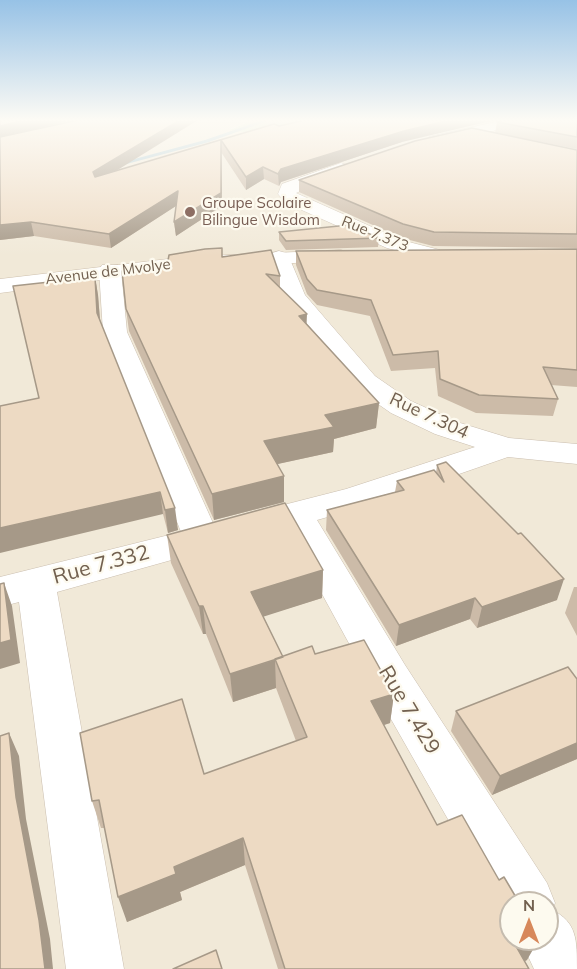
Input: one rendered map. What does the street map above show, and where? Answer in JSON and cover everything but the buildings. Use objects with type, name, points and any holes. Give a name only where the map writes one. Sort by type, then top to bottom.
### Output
[{"type":"street","name":"Rue 7.373","points":[[349,165],[288,188],[287,194],[292,199],[394,244],[433,254]]},
{"type":"street","name":"Avenue de Mvolye","points":[[0,286],[110,270],[279,257],[455,254]]},
{"type":"street","name":"Rue 7.304","points":[[279,257],[294,297],[365,382],[401,407],[447,428],[506,447],[577,454]]},
{"type":"street","points":[[110,270],[115,332],[202,538]]},
{"type":"street","name":"Rue 7.332","points":[[95,969],[18,587],[355,498],[506,447]]},
{"type":"street","name":"Rue 7.429","points":[[296,514],[390,678],[520,891]]},
{"type":"street","points":[[556,951],[567,969]]},
{"type":"shaded area","points":[[0,165],[577,165],[577,969],[0,969]]},
{"type":"place","name":"Groupe Scolaire Bilingue Wisdom","points":[[190,212]]}]
